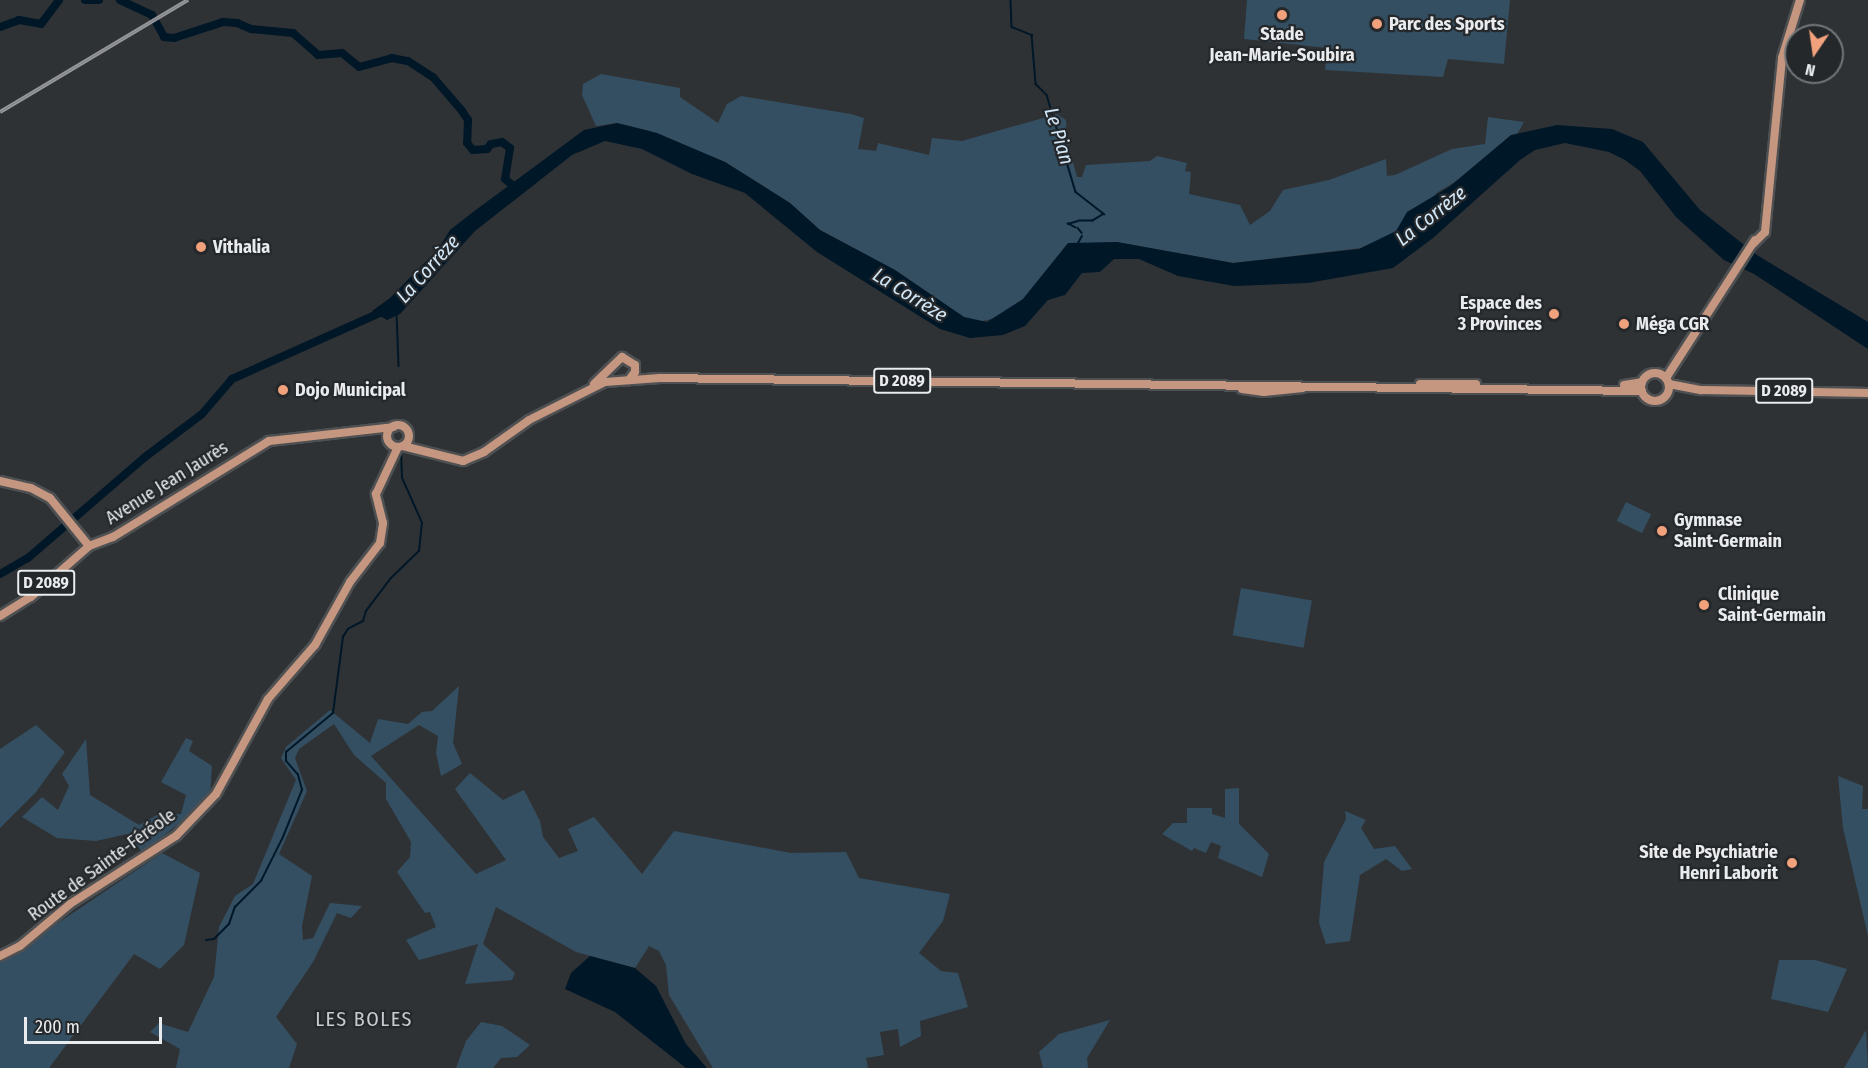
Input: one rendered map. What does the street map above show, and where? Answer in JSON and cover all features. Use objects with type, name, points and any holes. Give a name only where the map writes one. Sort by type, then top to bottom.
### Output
[{"type":"main road","points":[[1665,379],[1650,374],[1642,386],[1653,400],[1667,394],[1665,379],[1753,244],[1765,221],[1783,52],[1800,0]]},
{"type":"main road","points":[[622,357],[632,361],[635,369],[624,381],[613,376],[611,367],[622,357]]},
{"type":"main road","name":"D 2089","points":[[373,428],[395,443],[456,461],[480,454],[539,412],[594,383],[611,367]]},
{"type":"main road","name":"D 2089","points":[[635,369],[660,378]]},
{"type":"main road","name":"D 2089","points":[[528,419],[605,382],[660,378],[1312,387],[1393,386],[1444,382],[1642,386]]},
{"type":"main road","name":"D 2089","points":[[1665,379],[1701,390]]},
{"type":"main road","name":"D 2089","points":[[1667,394],[1701,390],[1868,393]]},
{"type":"main road","points":[[409,438],[395,443],[393,427],[406,428],[409,438],[419,450]]},
{"type":"main road","name":"Avenue Jean Jaurès","points":[[0,616],[31,597],[87,542],[113,537],[268,441],[393,427]]},
{"type":"main road","name":"Route de Sainte-Féréole","points":[[0,956],[20,946],[70,904],[176,836],[216,794],[268,699],[315,645],[350,582],[380,543],[384,528],[376,494],[395,443]]},
{"type":"main road","points":[[0,482],[41,492],[57,506],[87,542]]},
{"type":"shaded area","name":"Parc des Sports","points":[[1247,0],[1510,0],[1504,64],[1448,59],[1443,77],[1325,70],[1327,48],[1244,39]]},
{"type":"shaded area","points":[[601,74],[680,88],[680,97],[718,123],[727,104],[741,96],[851,114],[864,118],[858,149],[876,151],[878,143],[929,155],[932,138],[962,141],[1057,114],[1066,120],[1067,140],[1077,177],[1082,177],[1086,165],[1150,161],[1157,156],[1187,163],[1185,171],[1191,172],[1189,194],[1240,205],[1250,225],[1270,211],[1283,190],[1329,180],[1386,159],[1387,176],[1395,175],[1452,149],[1485,144],[1488,117],[1524,122],[1508,150],[1438,192],[1394,233],[1361,248],[1233,263],[1117,242],[1068,244],[1023,299],[999,317],[979,322],[964,317],[895,270],[820,230],[790,203],[725,162],[650,131],[617,123],[596,126],[582,95],[583,84]]},
{"type":"shaded area","points":[[1626,502],[1651,514],[1642,533],[1617,521]]},
{"type":"shaded area","points":[[1241,588],[1312,601],[1304,648],[1233,635]]},
{"type":"shaded area","points":[[459,686],[453,743],[462,764],[441,776],[436,753],[438,736],[419,725],[371,756],[476,874],[506,860],[455,789],[470,773],[503,800],[524,790],[540,821],[543,837],[559,858],[578,851],[568,829],[594,817],[642,874],[674,831],[791,853],[846,852],[859,878],[950,894],[943,921],[919,953],[941,971],[958,973],[968,1007],[920,1021],[921,1036],[900,1047],[898,1029],[880,1032],[884,1055],[866,1058],[868,1068],[713,1068],[669,995],[666,965],[659,951],[649,946],[635,968],[576,952],[496,907],[483,944],[515,973],[512,980],[465,984],[478,944],[419,960],[406,940],[436,927],[430,912],[425,913],[397,872],[410,857],[411,842],[386,799],[386,783],[354,755],[334,724],[299,749],[295,758],[307,791],[279,854],[312,876],[302,926],[303,940],[313,938],[330,903],[362,906],[351,918],[337,913],[313,962],[276,1017],[297,1044],[289,1068],[176,1068],[180,1049],[150,1032],[159,1023],[188,1032],[214,977],[219,927],[235,896],[253,884],[296,780],[281,758],[286,747],[330,710],[370,743],[378,719],[408,724],[422,712],[432,711]]},
{"type":"shaded area","points":[[36,725],[65,752],[36,792],[0,828],[0,749]]},
{"type":"shaded area","points":[[186,738],[193,741],[189,751],[212,766],[210,797],[143,853],[127,834],[96,841],[57,838],[22,817],[42,797],[58,810],[69,786],[62,774],[86,739],[90,795],[139,825],[157,815],[181,814],[186,795],[161,782]]},
{"type":"shaded area","points":[[1838,776],[1863,786],[1862,809],[1868,809],[1868,936],[1843,828]]},
{"type":"shaded area","points":[[1239,788],[1239,824],[1269,854],[1262,877],[1218,858],[1221,846],[1211,842],[1206,853],[1194,848],[1192,851],[1162,834],[1173,823],[1187,823],[1187,808],[1212,808],[1212,814],[1225,818],[1225,789]]},
{"type":"shaded area","points":[[1345,811],[1366,820],[1361,828],[1374,849],[1395,846],[1412,869],[1402,871],[1386,859],[1360,875],[1350,941],[1326,944],[1319,923],[1324,862],[1346,819]]},
{"type":"shaded area","points":[[162,853],[200,873],[184,945],[160,969],[134,954],[49,1068],[0,1068],[0,962]]},
{"type":"shaded area","points":[[1779,960],[1815,960],[1847,969],[1828,1012],[1771,999]]},
{"type":"shaded area","points":[[1110,1020],[1087,1058],[1088,1068],[1043,1068],[1039,1052],[1059,1034]]},
{"type":"shaded area","points":[[481,1022],[502,1026],[530,1045],[517,1057],[501,1058],[493,1068],[456,1068],[466,1041]]},
{"type":"shaded area","points":[[1866,1030],[1868,1068],[1844,1068]]},
{"type":"water","points":[[617,123],[657,133],[725,162],[790,203],[820,230],[895,270],[964,317],[987,322],[1023,299],[1068,243],[1117,242],[1233,263],[1359,249],[1396,231],[1407,212],[1449,187],[1511,135],[1557,125],[1612,129],[1643,142],[1700,210],[1757,255],[1868,322],[1868,349],[1754,274],[1724,260],[1676,217],[1640,171],[1625,160],[1609,152],[1565,143],[1535,150],[1520,160],[1433,238],[1393,268],[1308,283],[1234,286],[1178,276],[1139,259],[1114,259],[1100,272],[1082,273],[1065,295],[1048,300],[1025,326],[1003,335],[970,338],[940,329],[817,252],[745,193],[692,174],[642,149],[605,141],[572,155],[475,231],[400,314],[387,320],[372,311],[390,298],[439,248],[450,230],[473,212],[584,130]]},
{"type":"water","points":[[590,956],[635,968],[656,986],[686,1044],[707,1068],[686,1068],[615,1012],[565,989],[571,973]]},
{"type":"waterway","points":[[0,27],[19,20],[41,24],[59,0]]},
{"type":"waterway","points":[[85,0],[99,0]]},
{"type":"waterway","points":[[120,0],[152,15],[164,37],[174,38],[223,22],[237,23],[251,29],[293,33],[318,55],[342,53],[359,67],[392,58],[408,61],[433,77],[462,111],[468,120],[467,143],[473,150],[487,149],[491,144],[502,142],[510,148],[505,179],[518,190]]},
{"type":"waterway","name":"Le Pian","points":[[1011,0],[1012,27],[1032,35],[1036,84],[1047,95],[1076,192],[1104,214],[1093,221],[1079,221]]},
{"type":"waterway","name":"Le Pian","points":[[1076,228],[1068,224],[1078,221]]},
{"type":"waterway","name":"Le Pian","points":[[1078,228],[1082,233]]},
{"type":"waterway","name":"Le Pian","points":[[1077,245],[1082,236]]},
{"type":"waterway","name":"La Corrèze","points":[[0,574],[28,558],[145,457],[202,414],[232,379],[386,310]]},
{"type":"waterway","points":[[397,313],[399,366]]},
{"type":"waterway","points":[[206,940],[214,939],[229,924],[235,907],[261,881],[283,837],[302,790],[298,775],[286,761],[286,752],[333,713],[343,637],[348,629],[363,621],[366,611],[391,578],[419,551],[422,523],[402,478],[401,451]]},
{"type":"railway","points":[[0,112],[188,0]]},
{"type":"place","name":"Stade Jean-Marie-Soubira","points":[[1282,15]]},
{"type":"place","name":"Parc des Sports","points":[[1377,24]]},
{"type":"place","name":"Vithalia","points":[[201,247]]},
{"type":"place","name":"Espace des 3 Provinces","points":[[1554,314]]},
{"type":"place","name":"Méga CGR","points":[[1624,324]]},
{"type":"place","name":"Dojo Municipal","points":[[283,390]]},
{"type":"place","name":"Gymnase Saint-Germain","points":[[1662,531]]},
{"type":"place","name":"Clinique Saint-Germain","points":[[1704,605]]},
{"type":"place","name":"Site de Psychiatrie Henri Laborit","points":[[1792,863]]},
{"type":"district","name":"LES BOLES","points":[[364,1019]]}]
